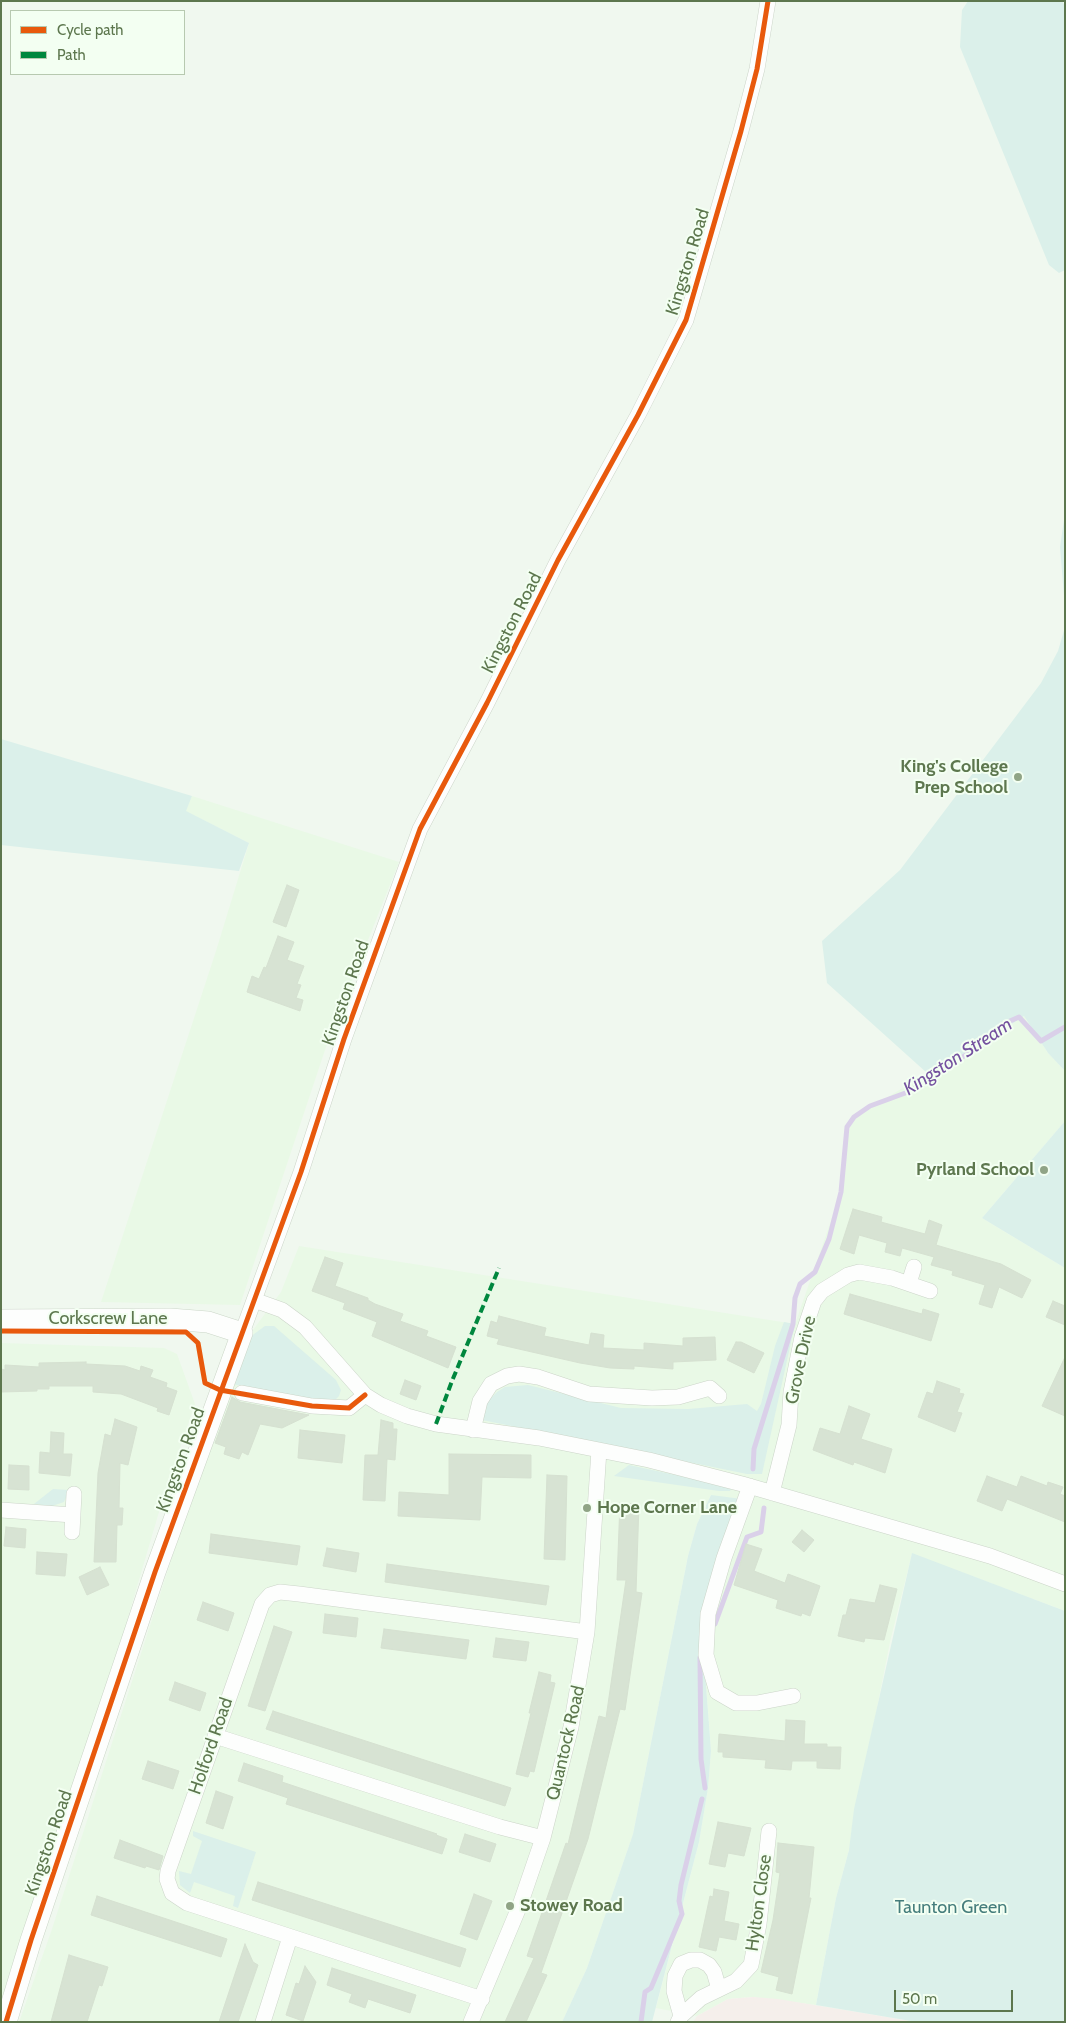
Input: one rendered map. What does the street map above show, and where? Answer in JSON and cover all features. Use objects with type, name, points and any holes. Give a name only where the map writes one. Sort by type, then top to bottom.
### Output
[{"type":"street","name":"Kingston Road","points":[[6,2022],[31,1940],[155,1572],[300,1172],[344,1039],[420,829],[487,703],[558,560],[638,415],[686,320],[741,132],[757,69],[768,1]]},
{"type":"street","points":[[909,1284],[914,1267]]},
{"type":"street","name":"Grove Drive","points":[[772,1493],[789,1425],[791,1392],[802,1337],[814,1301],[822,1291],[833,1283],[859,1272],[909,1284],[930,1292]]},
{"type":"street","points":[[254,1300],[282,1310],[305,1327],[365,1395],[381,1405],[406,1416],[436,1424],[539,1438],[649,1460],[750,1486],[990,1556],[1065,1584]]},
{"type":"street","name":"Corkscrew Lane","points":[[1,1320],[170,1319],[208,1322],[242,1333]]},
{"type":"street","points":[[473,1430],[480,1401],[491,1384],[507,1376],[519,1374],[538,1377],[589,1394],[620,1396],[678,1397],[714,1387]]},
{"type":"street","points":[[242,1393],[312,1406],[349,1408],[365,1395]]},
{"type":"street","name":"Quantock Road","points":[[471,2022],[520,1905],[543,1838],[573,1718],[587,1632],[599,1450]]},
{"type":"street","points":[[750,1486],[724,1558],[708,1614],[706,1655],[717,1692],[736,1703],[757,1703],[793,1696]]},
{"type":"street","points":[[72,1532],[74,1494]]},
{"type":"street","points":[[1,1510],[73,1514]]},
{"type":"street","name":"Holford Road","points":[[482,1999],[187,1903],[172,1893],[168,1871],[262,1604],[270,1595],[280,1592],[299,1594],[587,1632]]},
{"type":"street","points":[[215,1736],[500,1827],[543,1838]]},
{"type":"street","name":"Hylton Close","points":[[679,2019],[701,1998],[736,1981],[751,1965],[759,1924],[769,1831]]},
{"type":"street","points":[[263,2022],[290,1937]]},
{"type":"street","name":"Hylton Close","points":[[679,2019],[674,1991],[675,1976],[681,1964],[691,1960],[700,1960],[709,1965],[718,1980],[719,1989]]},
{"type":"shaded area","points":[[192,796],[399,862],[328,1041],[240,1305],[101,1302],[216,951],[249,843],[185,811]]},
{"type":"shaded area","points":[[1024,1016],[1048,1053],[1065,1071],[1065,1121],[982,1218],[1065,1268],[1065,1611],[912,1554],[890,1642],[849,1850],[836,1898],[816,2005],[753,1997],[728,1999],[697,2016],[656,2008],[699,1842],[708,1788],[711,1751],[701,1620],[711,1495],[697,1524],[688,1556],[633,1834],[587,1968],[562,2022],[19,2022],[51,1932],[176,1545],[228,1396],[253,1330],[281,1292],[299,1246],[795,1324],[841,1192],[843,1158],[852,1119],[927,1073],[942,1070]]},
{"type":"shaded area","points":[[1,1343],[164,1348],[177,1354],[195,1404],[164,1495],[124,1631],[1,2001]]},
{"type":"shaded area","points":[[753,1997],[778,1999],[917,2022],[693,2022],[697,2016],[728,1999]]},
{"type":"green space","points":[[968,1],[1062,1],[1065,6],[1065,270],[1059,273],[1049,265],[960,47],[962,10]]},
{"type":"green space","points":[[1065,513],[1065,608],[1060,547]]},
{"type":"green space","name":"King's College Prep School","points":[[1065,627],[1065,1071],[1048,1053],[1024,1016],[942,1070],[927,1073],[827,983],[822,941],[900,870],[1041,683],[1058,651]]},
{"type":"green space","points":[[1,739],[192,796],[186,811],[249,843],[239,871],[1,845]]},
{"type":"green space","name":"Pyrland School","points":[[1065,1121],[1065,1268],[982,1218]]},
{"type":"green space","points":[[784,1322],[795,1324],[762,1474],[747,1474],[482,1420],[487,1402],[497,1392],[505,1387],[528,1385],[621,1408],[688,1409],[747,1404],[757,1411],[761,1404],[775,1346]]},
{"type":"green space","points":[[265,1326],[274,1326],[336,1380],[341,1390],[339,1396],[333,1402],[232,1384],[250,1337]]},
{"type":"green space","points":[[629,1465],[722,1485],[731,1489],[730,1491],[719,1491],[614,1476]]},
{"type":"green space","points":[[53,1489],[69,1490],[64,1502],[52,1506],[34,1504]]},
{"type":"green space","points":[[711,1495],[742,1499],[701,1620],[711,1751],[708,1788],[699,1842],[652,2022],[562,2022],[587,1968],[633,1834],[688,1556],[697,1524]]},
{"type":"green space","name":"Taunton Green","points":[[912,1553],[1065,1611],[1065,2022],[917,2022],[816,2005],[836,1898],[849,1850],[854,1809]]},
{"type":"green space","points":[[193,1831],[256,1852],[238,1908],[233,1906],[235,1896],[194,1882],[190,1893],[180,1885],[179,1871],[191,1874],[202,1841],[193,1836]]},
{"type":"building","points":[[287,885],[299,890],[286,927],[273,922]]},
{"type":"building","points":[[278,936],[294,942],[287,960],[304,966],[297,984],[301,985],[296,998],[303,1000],[300,1011],[247,992],[252,976],[259,979],[264,967],[266,968]]},
{"type":"building","points":[[853,1209],[882,1217],[881,1222],[925,1234],[929,1220],[942,1225],[936,1245],[1001,1264],[1031,1280],[1022,1298],[999,1287],[992,1308],[979,1304],[985,1285],[952,1275],[953,1271],[931,1265],[934,1257],[902,1248],[900,1256],[885,1252],[887,1243],[859,1235],[854,1254],[840,1249]]},
{"type":"building","points":[[325,1257],[343,1263],[335,1286],[403,1314],[400,1321],[428,1331],[426,1336],[456,1347],[448,1368],[372,1336],[377,1322],[343,1309],[345,1303],[312,1291]]},
{"type":"building","points":[[850,1294],[922,1314],[923,1309],[939,1314],[931,1341],[844,1314]]},
{"type":"building","points":[[1053,1301],[1065,1306],[1065,1325],[1046,1317]]},
{"type":"building","points":[[499,1316],[546,1328],[544,1336],[589,1345],[591,1333],[604,1335],[603,1348],[644,1350],[644,1343],[683,1346],[683,1338],[715,1337],[716,1360],[673,1362],[673,1369],[634,1366],[634,1369],[610,1368],[580,1363],[497,1344],[499,1339],[487,1336],[491,1321],[497,1323]]},
{"type":"building","points":[[736,1342],[741,1342],[764,1353],[754,1373],[727,1360]]},
{"type":"building","points":[[1065,1357],[1065,1416],[1042,1406]]},
{"type":"building","points":[[86,1362],[86,1364],[125,1366],[140,1371],[141,1366],[153,1370],[150,1377],[167,1383],[166,1387],[177,1391],[169,1415],[157,1411],[158,1408],[121,1394],[93,1392],[93,1386],[49,1386],[49,1389],[37,1389],[37,1391],[1,1392],[1,1369],[5,1370],[5,1365],[39,1367],[39,1363]]},
{"type":"building","points":[[405,1380],[421,1386],[416,1400],[400,1394]]},
{"type":"building","points":[[937,1381],[960,1389],[959,1393],[964,1394],[957,1412],[962,1413],[955,1432],[918,1417],[927,1392],[933,1394]]},
{"type":"building","points":[[232,1397],[240,1402],[309,1415],[282,1428],[260,1424],[248,1455],[242,1452],[239,1459],[224,1454],[226,1447],[215,1443]]},
{"type":"building","points":[[849,1406],[870,1414],[861,1439],[892,1449],[885,1473],[854,1462],[853,1465],[813,1450],[820,1428],[840,1434]]},
{"type":"building","points":[[115,1419],[137,1427],[128,1465],[120,1463],[119,1508],[123,1508],[122,1525],[117,1525],[116,1562],[94,1562],[98,1473],[105,1434],[111,1436]]},
{"type":"building","points":[[381,1420],[393,1423],[393,1429],[397,1429],[395,1460],[387,1459],[385,1501],[363,1500],[365,1455],[378,1455]]},
{"type":"building","points":[[300,1430],[345,1435],[342,1463],[298,1458]]},
{"type":"building","points":[[51,1432],[64,1433],[63,1454],[72,1454],[70,1476],[39,1473],[40,1452],[50,1453]]},
{"type":"building","points":[[449,1454],[531,1455],[531,1478],[482,1477],[480,1520],[398,1516],[399,1492],[449,1495]]},
{"type":"building","points":[[9,1465],[29,1466],[29,1490],[8,1489]]},
{"type":"building","points":[[547,1475],[567,1476],[565,1560],[544,1559]]},
{"type":"building","points":[[987,1476],[1017,1487],[1021,1476],[1047,1486],[1048,1482],[1063,1487],[1060,1494],[1065,1496],[1065,1522],[1007,1499],[1002,1511],[977,1501]]},
{"type":"building","points":[[620,1503],[639,1504],[636,1592],[642,1593],[625,1710],[620,1709],[588,1839],[541,1973],[547,1975],[526,2022],[505,2022],[534,1958],[527,1956],[566,1843],[568,1844],[599,1716],[606,1718],[626,1580],[617,1580]]},
{"type":"building","points":[[6,1527],[26,1529],[25,1548],[4,1546]]},
{"type":"building","points":[[802,1530],[814,1540],[804,1552],[792,1542]]},
{"type":"building","points":[[211,1534],[300,1546],[297,1565],[209,1553]]},
{"type":"building","points":[[746,1544],[762,1549],[754,1571],[785,1583],[788,1574],[820,1586],[810,1616],[802,1613],[801,1616],[776,1608],[778,1600],[734,1585]]},
{"type":"building","points":[[327,1548],[359,1553],[356,1572],[323,1566]]},
{"type":"building","points":[[37,1552],[67,1554],[65,1576],[36,1574]]},
{"type":"building","points":[[387,1564],[549,1586],[546,1605],[385,1582]]},
{"type":"building","points":[[100,1567],[109,1585],[87,1595],[79,1577]]},
{"type":"building","points":[[880,1585],[897,1589],[884,1640],[865,1638],[864,1642],[838,1636],[843,1615],[846,1615],[850,1599],[875,1603]]},
{"type":"building","points":[[203,1602],[234,1613],[228,1631],[197,1620]]},
{"type":"building","points":[[325,1614],[358,1618],[356,1637],[323,1633]]},
{"type":"building","points":[[274,1626],[292,1632],[265,1711],[248,1706]]},
{"type":"building","points":[[384,1629],[469,1640],[466,1659],[381,1648]]},
{"type":"building","points":[[496,1638],[529,1642],[526,1661],[493,1657]]},
{"type":"building","points":[[539,1672],[551,1675],[550,1682],[555,1683],[534,1772],[530,1771],[528,1777],[516,1774]]},
{"type":"building","points":[[175,1682],[206,1693],[200,1711],[169,1700]]},
{"type":"building","points":[[273,1711],[511,1788],[505,1806],[266,1729]]},
{"type":"building","points":[[786,1720],[805,1721],[804,1744],[827,1744],[827,1747],[841,1747],[840,1769],[817,1768],[817,1761],[792,1761],[791,1770],[765,1768],[766,1760],[723,1757],[723,1752],[718,1752],[719,1734],[785,1741]]},
{"type":"building","points":[[148,1761],[179,1771],[173,1789],[142,1779]]},
{"type":"building","points":[[244,1763],[283,1776],[282,1782],[437,1834],[447,1839],[442,1854],[286,1804],[288,1798],[238,1781]]},
{"type":"building","points":[[216,1791],[233,1797],[223,1829],[206,1823]]},
{"type":"building","points":[[718,1822],[751,1828],[744,1856],[728,1853],[725,1867],[709,1864]]},
{"type":"building","points":[[465,1834],[496,1844],[490,1862],[459,1852]]},
{"type":"building","points":[[120,1840],[163,1856],[159,1870],[146,1866],[145,1868],[114,1858]]},
{"type":"building","points":[[778,1843],[814,1847],[809,1898],[811,1898],[792,1994],[776,1990],[779,1977],[761,1972],[773,1920],[780,1873],[776,1872]]},
{"type":"building","points":[[258,1882],[466,1949],[460,1967],[252,1900]]},
{"type":"building","points":[[714,1889],[729,1892],[724,1921],[739,1924],[736,1940],[719,1937],[716,1951],[699,1947],[710,1896],[713,1897]]},
{"type":"building","points":[[474,1894],[492,1901],[477,1940],[460,1934]]},
{"type":"building","points":[[97,1896],[227,1939],[221,1957],[91,1915]]},
{"type":"building","points":[[245,1944],[253,1962],[258,1965],[238,2022],[219,2022]]},
{"type":"building","points":[[69,1955],[108,1967],[102,1986],[99,1985],[87,2022],[51,2022]]},
{"type":"building","points":[[305,1966],[316,1982],[303,2021],[286,2015],[296,1983],[299,1984]]},
{"type":"building","points":[[332,1968],[416,1995],[410,2013],[368,1999],[365,2008],[349,2002],[352,1994],[327,1985]]},
{"type":"waterway","name":"Kingston Stream","points":[[753,1469],[754,1449],[793,1324],[795,1298],[800,1284],[815,1272],[829,1239],[841,1192],[847,1127],[854,1117],[870,1106],[908,1092],[986,1042],[1001,1025],[1019,1017],[1041,1041],[1065,1027]]},
{"type":"waterway","name":"Kingston Stream","points":[[715,1624],[747,1537],[761,1532],[764,1508]]},
{"type":"waterway","name":"Kingston Stream","points":[[700,1657],[701,1759],[705,1788]]},
{"type":"waterway","name":"Kingston Stream","points":[[641,2022],[645,1992],[651,1988],[682,1914],[679,1901],[681,1885],[702,1799]]},
{"type":"marked path","points":[[436,1424],[499,1268]]},
{"type":"cycle path","points":[[6,2022],[31,1940],[155,1572],[301,1172],[344,1039],[420,829],[487,703],[558,560],[638,415],[686,320],[757,69],[768,1]]},
{"type":"cycle path","points":[[1,1331],[186,1332],[198,1343],[205,1383],[220,1390],[312,1406],[349,1408],[365,1395]]},
{"type":"place","name":"King's College Prep School","points":[[1018,777]]},
{"type":"place","name":"Pyrland School","points":[[1044,1170]]},
{"type":"place","name":"Hope Corner Lane","points":[[587,1508]]},
{"type":"place","name":"Stowey Road","points":[[510,1906]]}]
